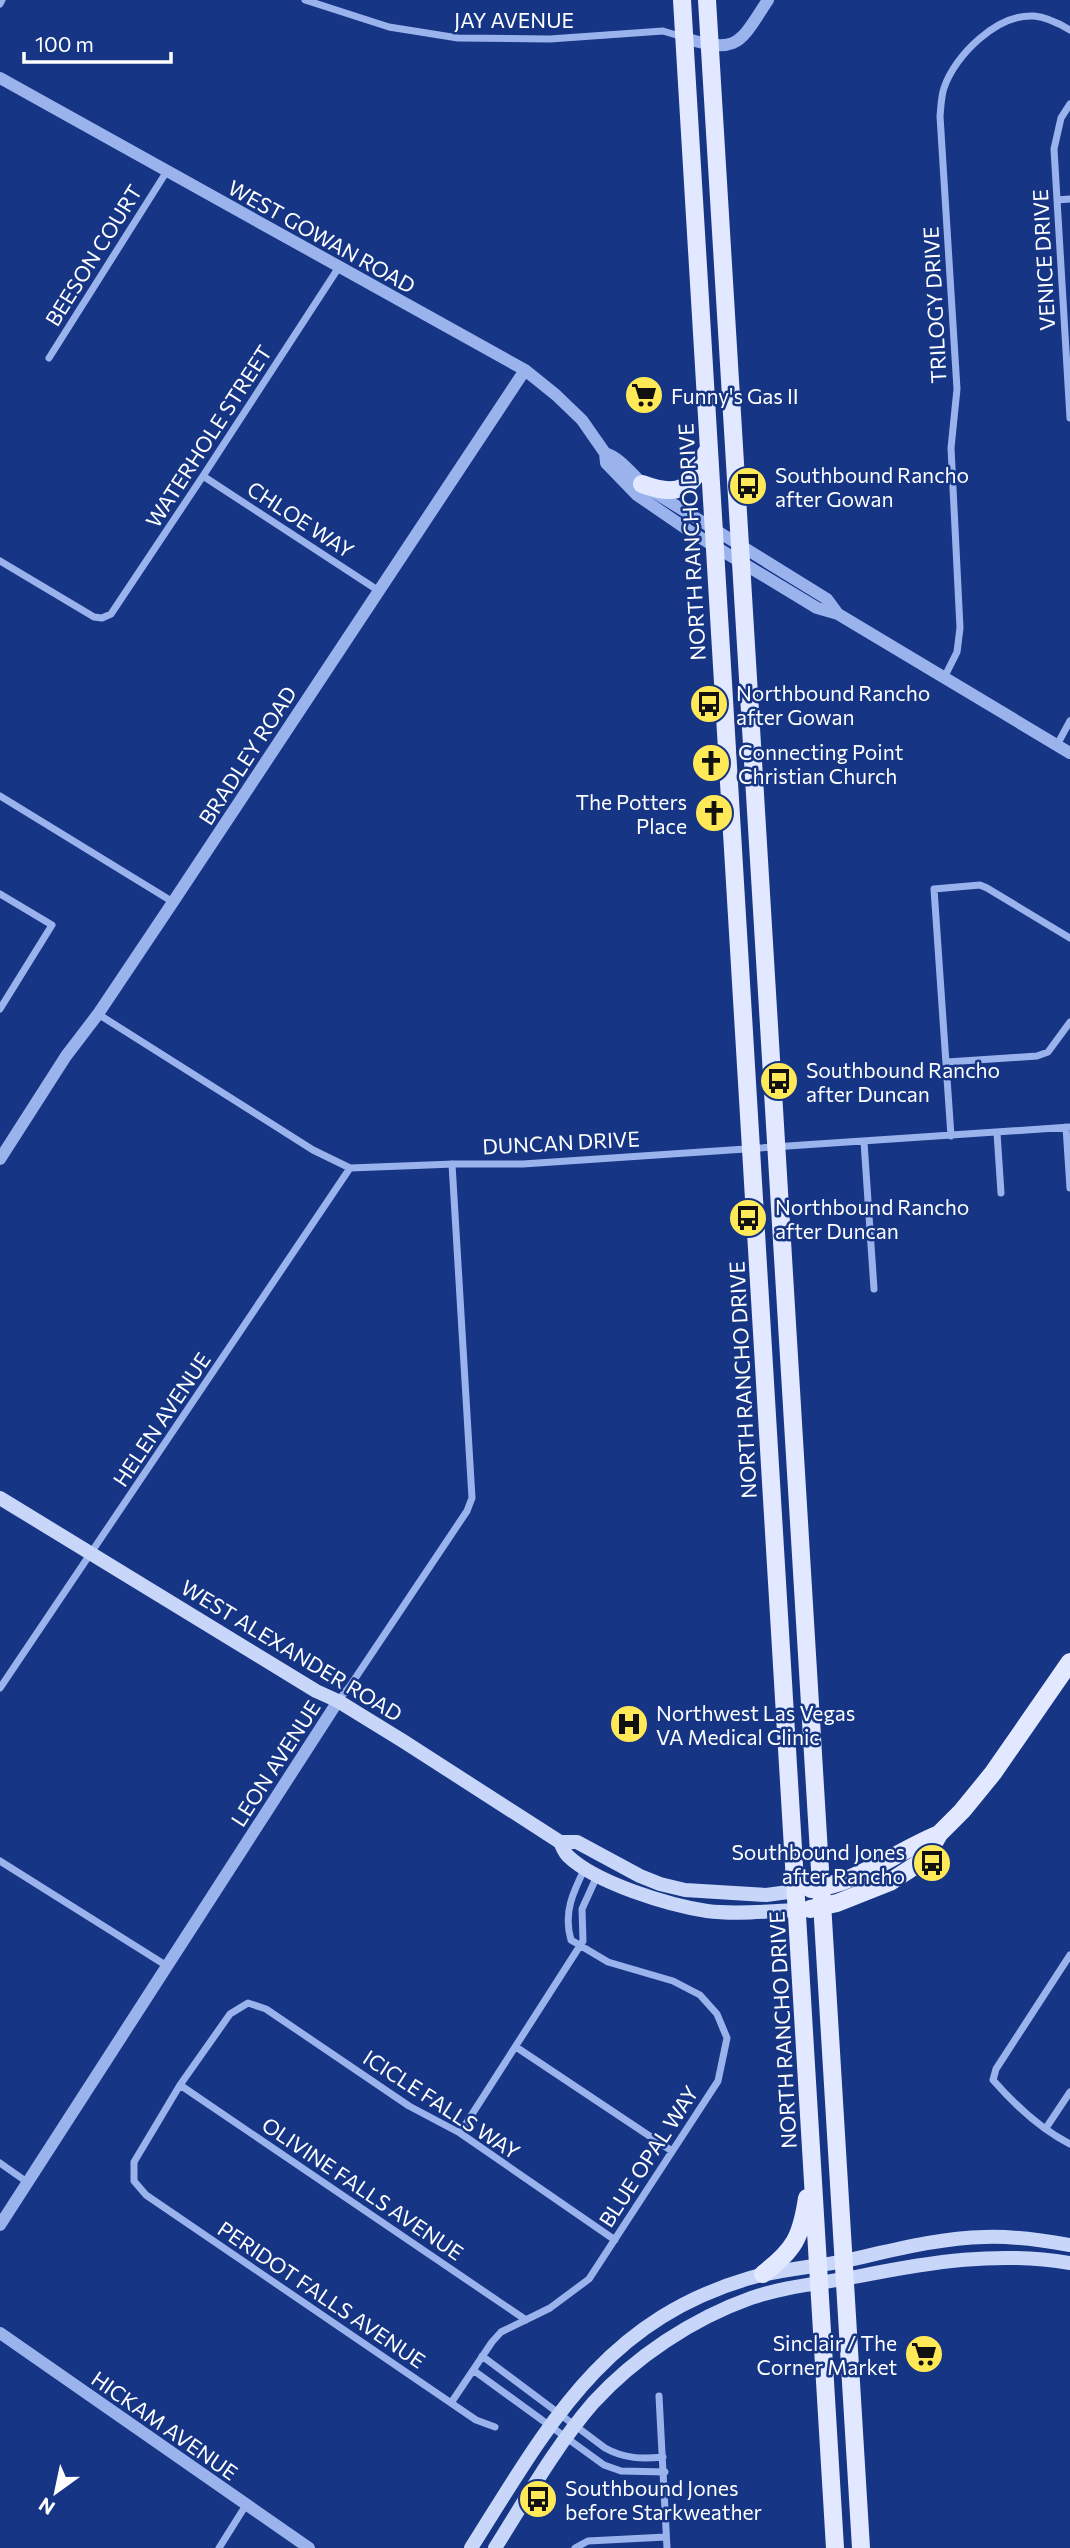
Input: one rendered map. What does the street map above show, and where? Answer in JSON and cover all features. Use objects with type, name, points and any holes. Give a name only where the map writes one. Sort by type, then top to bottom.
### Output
[{"type":"main road","name":"NORTH RANCHO DRIVE","points":[[681,0],[716,538],[733,864],[835,2548]]},
{"type":"main road","points":[[707,0],[861,2548]]},
{"type":"main road","points":[[642,484],[669,492],[685,486],[700,470],[709,446]]},
{"type":"main road","points":[[732,828],[758,837]]},
{"type":"main road","points":[[733,864],[745,874],[749,882],[749,899],[763,923]]},
{"type":"main road","name":"WEST ALEXANDER ROAD","points":[[0,1498],[316,1691],[338,1701],[560,1842],[566,1854],[592,1871],[628,1889],[707,1911],[747,1913],[798,1910]]},
{"type":"main road","points":[[798,1910],[821,1908],[890,1882],[924,1860],[939,1834],[962,1811],[1065,1682],[1070,1662]]},
{"type":"main road","points":[[796,1891],[820,1888],[858,1875],[939,1834]]},
{"type":"main road","name":"WEST ALEXANDER ROAD","points":[[560,1842],[577,1842],[640,1876],[685,1890],[766,1895],[796,1891]]},
{"type":"main road","points":[[763,2274],[789,2252],[796,2242],[803,2224],[812,2164]]},
{"type":"main road","points":[[844,2270],[909,2247],[963,2239],[1006,2237],[1070,2245]]},
{"type":"main road","points":[[969,2258],[977,2250],[1022,2249],[1037,2240]]},
{"type":"main road","points":[[495,2548],[566,2438],[609,2387],[674,2336],[725,2308],[819,2275],[844,2270],[969,2258],[1025,2258],[1070,2263]]},
{"type":"main road","points":[[471,2548],[559,2411],[608,2358],[653,2323],[704,2295],[763,2274],[819,2275]]},
{"type":"street","name":"JAY AVENUE","points":[[305,0],[389,27],[458,38],[550,39],[663,31],[684,38]]},
{"type":"street","points":[[684,38],[709,45],[730,46],[744,36],[768,0]]},
{"type":"street","name":"TRILOGY DRIVE","points":[[944,678],[957,652],[960,628],[950,448],[957,389],[940,116],[943,89],[957,65],[984,33],[1005,23],[1032,16],[1070,30]]},
{"type":"street","name":"WEST GOWAN ROAD","points":[[0,78],[525,370],[582,420],[605,453],[606,463],[636,495],[827,599],[838,614],[1070,752]]},
{"type":"street","name":"VENICE DRIVE","points":[[1070,104],[1061,118],[1054,149],[1067,313],[1070,418]]},
{"type":"street","name":"BEESON COURT","points":[[49,358],[167,170]]},
{"type":"street","points":[[1057,200],[1070,199]]},
{"type":"street","name":"WATERHOLE STREET","points":[[0,561],[94,617],[102,618],[117,607],[339,267]]},
{"type":"street","name":"BRADLEY ROAD","points":[[0,1159],[66,1056],[173,902],[525,370]]},
{"type":"street","name":"WEST GOWAN ROAD","points":[[605,453],[616,457],[642,484],[716,538]]},
{"type":"street","name":"CHLOE WAY","points":[[203,477],[379,591]]},
{"type":"street","points":[[1057,744],[1070,721]]},
{"type":"street","points":[[0,796],[173,902]]},
{"type":"street","points":[[951,1136],[934,889],[980,885],[987,887],[1070,938]]},
{"type":"street","points":[[0,894],[52,925],[0,1009]]},
{"type":"street","name":"DUNCAN DRIVE","points":[[97,1014],[313,1150],[350,1168],[523,1164],[1068,1127]]},
{"type":"street","points":[[947,1062],[1037,1056],[1048,1052],[1070,1022]]},
{"type":"street","points":[[1068,1127],[1070,1188]]},
{"type":"street","points":[[997,1133],[1001,1194]]},
{"type":"street","points":[[864,1142],[874,1289]]},
{"type":"street","name":"LEON AVENUE","points":[[0,2225],[338,1701],[459,1522],[472,1498],[452,1164]]},
{"type":"street","name":"HELEN AVENUE","points":[[2,1682],[91,1555],[350,1168]]},
{"type":"street","points":[[0,1861],[167,1966]]},
{"type":"street","points":[[581,1944],[576,1945],[571,1940],[567,1915],[571,1897],[592,1871]]},
{"type":"street","points":[[460,2133],[581,1944],[584,1936],[582,1909],[592,1871]]},
{"type":"street","name":"BLUE OPAL WAY","points":[[451,2403],[501,2332],[550,2308],[589,2280],[718,2081],[727,2038],[717,2014],[700,1995],[687,1987],[608,1962],[581,1944]]},
{"type":"street","points":[[1070,1955],[996,2069],[993,2080],[1046,2128],[1070,2144]]},
{"type":"street","name":"ICICLE FALLS WAY","points":[[180,2085],[230,2014],[248,2003],[267,2009],[408,2106],[460,2133],[615,2240]]},
{"type":"street","points":[[516,2047],[672,2151]]},
{"type":"street","name":"PERIDOT FALLS AVENUE","points":[[180,2085],[134,2162],[134,2182],[146,2195],[476,2420],[495,2427]]},
{"type":"street","name":"OLIVINE FALLS AVENUE","points":[[180,2085],[526,2320]]},
{"type":"street","points":[[1046,2128],[1070,2092]]},
{"type":"street","points":[[0,2163],[27,2182]]},
{"type":"street","name":"HICKAM AVENUE","points":[[0,2333],[309,2548]]},
{"type":"street","points":[[482,2356],[616,2454],[635,2458],[663,2457]]},
{"type":"street","points":[[473,2370],[612,2469],[633,2473],[665,2472]]},
{"type":"street","points":[[659,2396],[667,2548]]},
{"type":"street","points":[[219,2548],[246,2505]]},
{"type":"street","points":[[577,2546],[602,2539],[666,2537]]},
{"type":"place","name":"Funny's Gas II","points":[[644,395]]},
{"type":"place","name":"Southbound Rancho after Gowan","points":[[748,486]]},
{"type":"place","name":"Northbound Rancho after Gowan","points":[[709,704]]},
{"type":"place","name":"Connecting Point Christian Church","points":[[711,763]]},
{"type":"place","name":"The Potters Place","points":[[714,813]]},
{"type":"place","name":"Southbound Rancho after Duncan","points":[[779,1081]]},
{"type":"place","name":"Northbound Rancho after Duncan","points":[[748,1218]]},
{"type":"place","name":"Northwest Las Vegas VA Medical Clinic","points":[[629,1724]]},
{"type":"place","name":"Southbound Jones after Rancho","points":[[932,1863]]},
{"type":"place","name":"Sinclair / The Corner Market","points":[[924,2354]]},
{"type":"place","name":"Southbound Jones before Starkweather","points":[[538,2499]]}]
